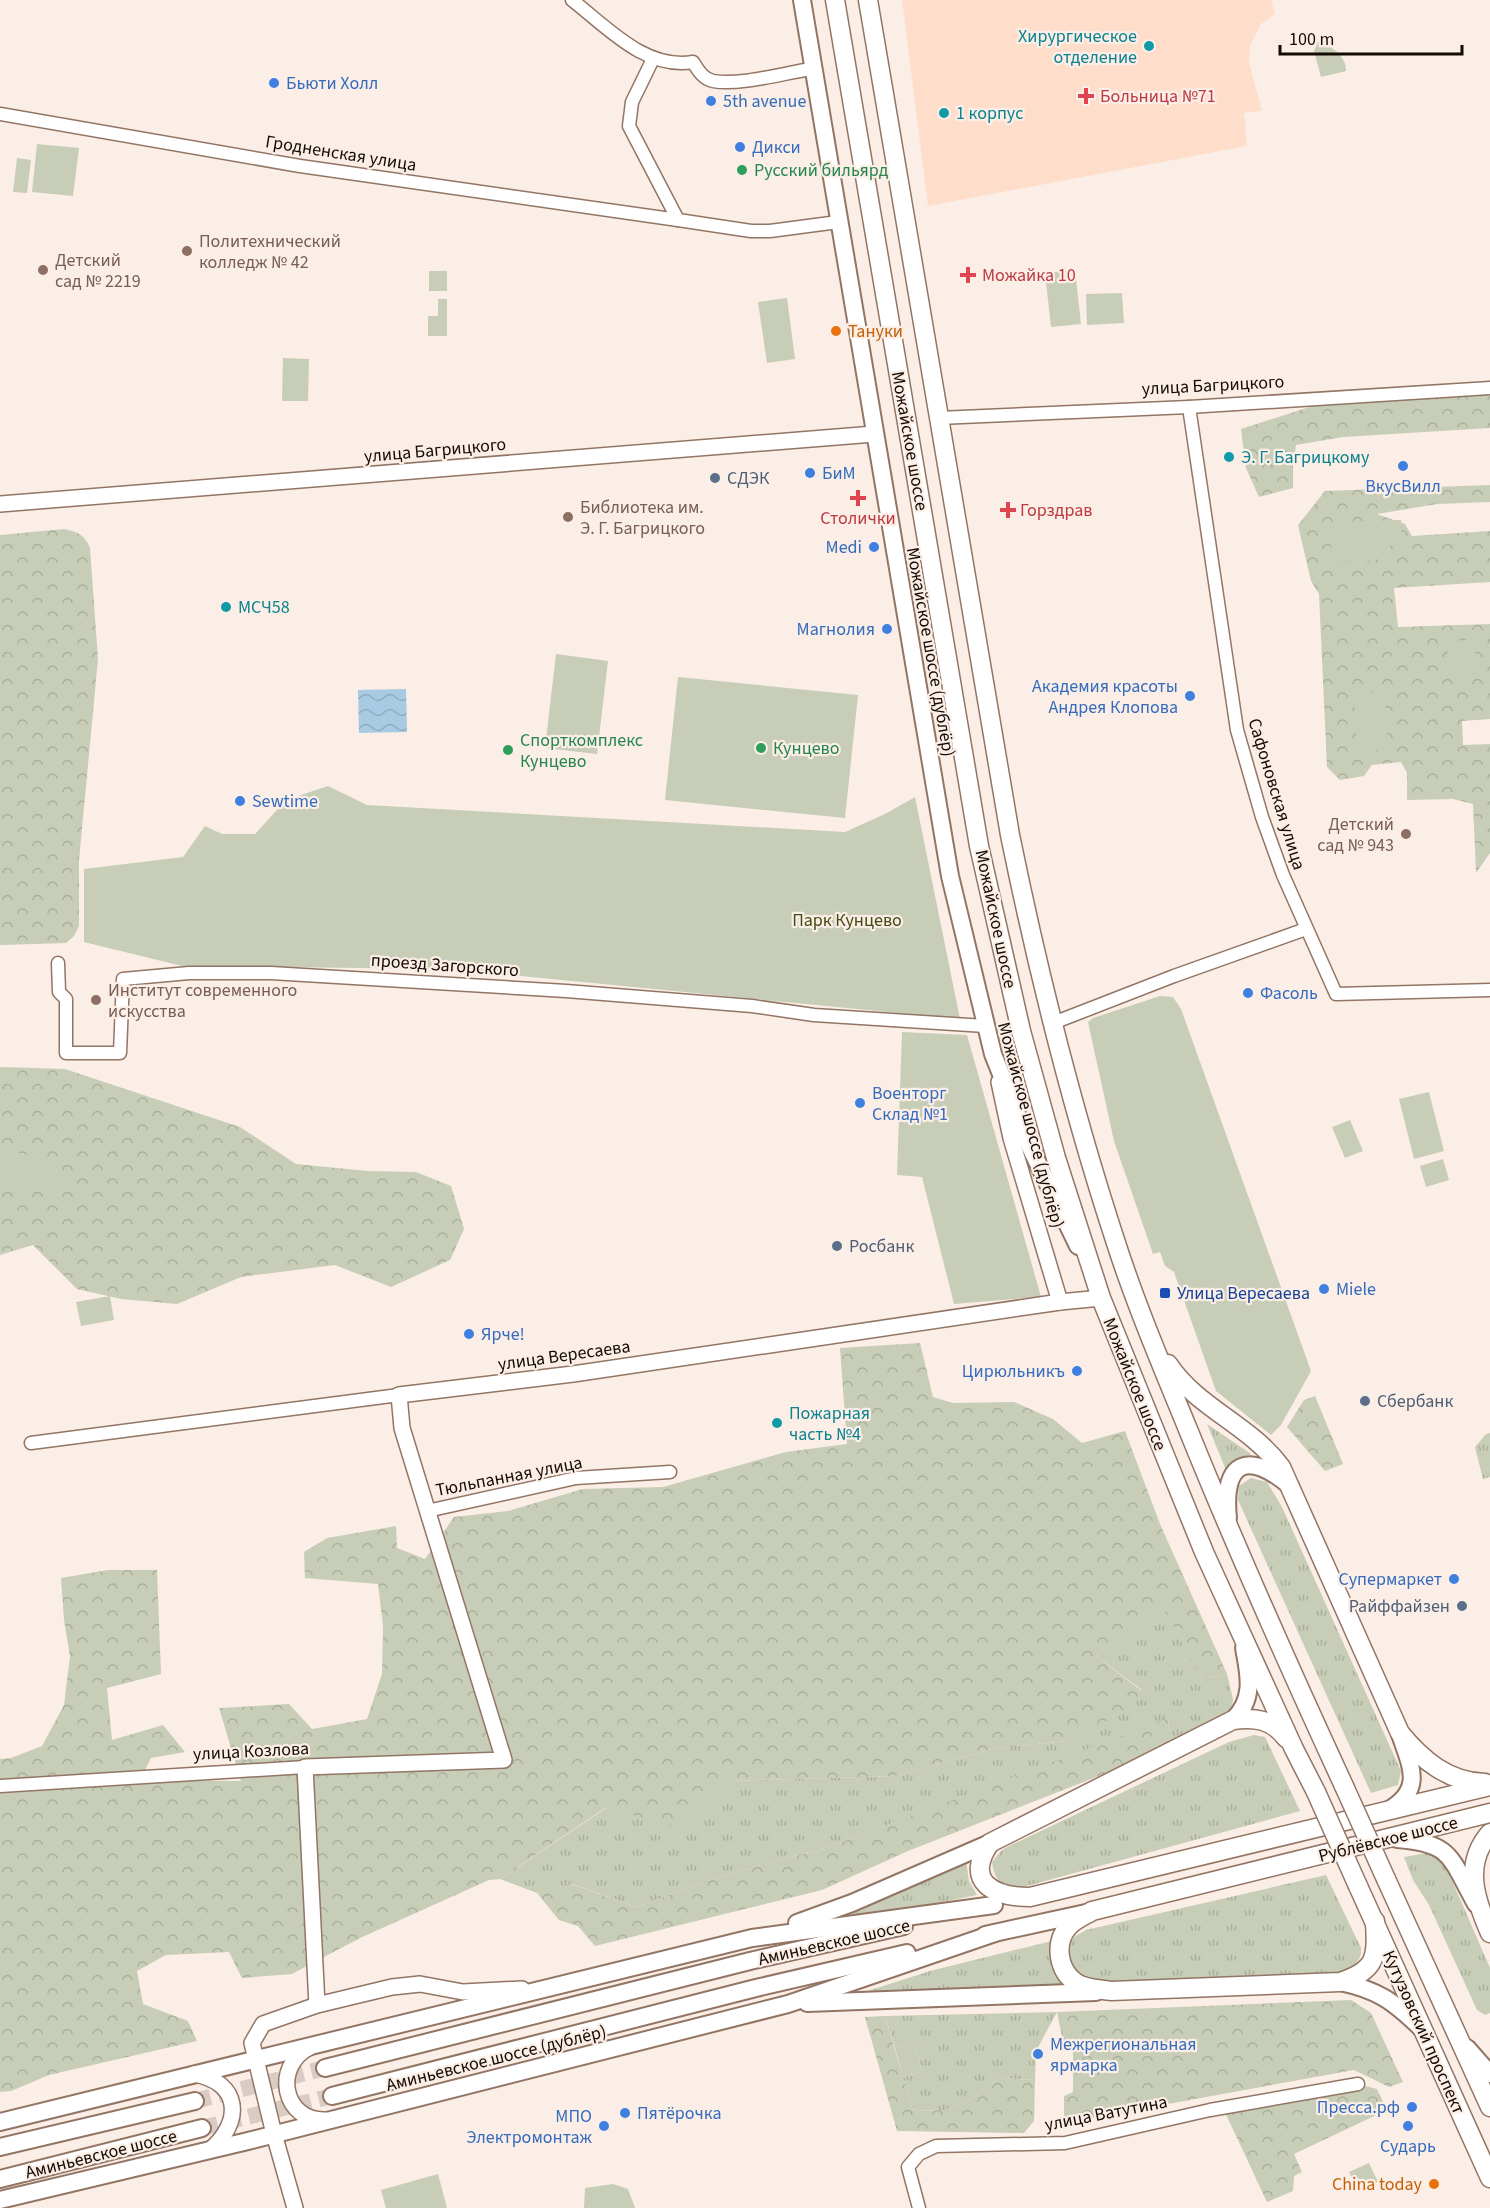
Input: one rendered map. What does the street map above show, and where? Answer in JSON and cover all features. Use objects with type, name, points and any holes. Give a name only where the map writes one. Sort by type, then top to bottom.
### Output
[{"type":"main road","name":"Можайское шоссе (дублёр)","points":[[802,0],[811,69],[950,876],[984,1026],[993,1054]]},
{"type":"main road","points":[[827,0],[847,71]]},
{"type":"main road","name":"Можайское шоссе","points":[[835,0],[979,846],[1021,1031],[1056,1158],[1101,1298],[1168,1468],[1358,1886]]},
{"type":"main road","name":"Можайское шоссе","points":[[868,0],[1010,835],[1029,928],[1086,1148],[1116,1244],[1151,1339],[1229,1531],[1344,1786]]},
{"type":"main road","points":[[874,0],[880,68]]},
{"type":"main road","points":[[993,1054],[1030,1147],[1092,1273]]},
{"type":"main road","points":[[1151,1339],[1171,1370],[1195,1396],[1268,1450],[1290,1486],[1400,1733],[1409,1761],[1411,1784],[1408,1795],[1384,1812]]},
{"type":"main road","points":[[1229,1531],[1227,1488],[1232,1475],[1239,1469],[1249,1465],[1262,1466],[1290,1486]]},
{"type":"main road","points":[[1233,1720],[1246,1703],[1249,1689],[1242,1635]]},
{"type":"main road","points":[[752,1938],[852,1903],[990,1843],[1233,1720],[1249,1717],[1266,1721],[1283,1734],[1294,1749]]},
{"type":"main road","points":[[1400,1733],[1414,1750],[1437,1768],[1466,1781],[1490,1785]]},
{"type":"main road","name":"Рублёвское шоссе","points":[[1344,1822],[1490,1785]]},
{"type":"main road","name":"Кутузовский проспект","points":[[1344,1786],[1490,2107]]},
{"type":"main road","name":"Рублёвское шоссе","points":[[1285,1865],[1490,1813]]},
{"type":"main road","name":"Аминьевское шоссе","points":[[325,2068],[750,1961],[1344,1822]]},
{"type":"main road","points":[[1480,1911],[1474,1892],[1474,1869],[1478,1853],[1490,1833]]},
{"type":"main road","points":[[1393,1838],[1422,1841],[1439,1847],[1448,1855],[1490,1933]]},
{"type":"main road","points":[[990,1843],[981,1856],[980,1868],[984,1882],[997,1894],[1030,1897]]},
{"type":"main road","name":"Аминьевское шоссе","points":[[332,2096],[756,1988],[1285,1865]]},
{"type":"main road","name":"Кутузовский проспект","points":[[1358,1886],[1490,2178]]},
{"type":"main road","points":[[0,2122],[752,1938],[994,1905]]},
{"type":"main road","points":[[1092,1911],[1069,1927],[1062,1937],[1061,1962],[1065,1974],[1076,1983],[1111,1991]]},
{"type":"main road","points":[[1340,1982],[1356,1977],[1371,1965],[1376,1942],[1375,1921]]},
{"type":"main road","name":"Аминьевское шоссе (дублёр)","points":[[0,2200],[331,2120],[788,2004],[995,1933]]},
{"type":"main road","points":[[788,2004],[1340,1982],[1367,1988],[1383,1995],[1425,2031]]},
{"type":"main road","points":[[1457,2033],[1475,2060],[1490,2074]]},
{"type":"main road","name":"Аминьевское шоссе","points":[[0,2146],[195,2101]]},
{"type":"main road","name":"Аминьевское шоссе","points":[[0,2180],[202,2128]]},
{"type":"street","points":[[572,0],[653,59],[671,64],[693,62],[702,75],[711,81],[732,81],[811,69]]},
{"type":"street","points":[[653,59],[632,102],[629,126],[678,220]]},
{"type":"street","name":"Гродненская улица","points":[[0,114],[300,166],[734,230],[770,231],[838,222]]},
{"type":"street","name":"улица Багрицкого","points":[[939,418],[1189,407],[1490,388]]},
{"type":"street","name":"Сафоновская улица","points":[[1189,407],[1237,730],[1260,808],[1306,929],[1336,994],[1490,990]]},
{"type":"street","name":"улица Багрицкого","points":[[0,504],[874,435]]},
{"type":"street","points":[[1053,1023],[1174,976],[1306,929]]},
{"type":"street","name":"проезд Загорского","points":[[57,963],[59,992],[66,999],[66,1053],[120,1053],[123,979],[189,973],[271,973],[459,983],[752,1006],[814,1015],[984,1026]]},
{"type":"street","name":"Можайское шоссе (дублёр)","points":[[993,1054],[1011,1138],[1060,1302]]},
{"type":"street","name":"улица Вересаева","points":[[31,1443],[573,1374],[1060,1302],[1101,1298]]},
{"type":"street","points":[[399,1395],[402,1428],[427,1511]]},
{"type":"street","name":"Тюльпанная улица","points":[[427,1511],[576,1478],[670,1472]]},
{"type":"street","name":"улица Козлова","points":[[0,1786],[305,1767],[504,1760],[427,1511]]},
{"type":"street","points":[[305,1767],[317,2005]]},
{"type":"street","points":[[295,2208],[252,2043],[263,2024],[280,2016],[317,2005],[392,1987],[420,1984],[463,1992],[543,1988]]},
{"type":"street","points":[[313,2046],[299,2053],[291,2064],[287,2077],[288,2091],[293,2104],[303,2114],[316,2120],[331,2120]]},
{"type":"street","points":[[194,2074],[216,2080],[226,2090],[232,2103],[233,2117],[229,2130],[210,2150]]},
{"type":"street","name":"улица Ватутина","points":[[920,2208],[908,2167],[918,2154],[936,2146],[1065,2143],[1210,2110],[1358,2084]]},
{"type":"shaded area","name":"Больница №71","points":[[902,0],[1271,0],[1275,14],[1260,25],[1250,46],[1249,62],[1262,111],[1244,113],[1247,146],[928,206]]},
{"type":"green space","points":[[1318,42],[1341,56],[1346,71],[1321,77],[1314,51]]},
{"type":"green space","points":[[37,144],[79,148],[73,196],[32,192]]},
{"type":"green space","points":[[17,158],[31,160],[27,193],[13,192]]},
{"type":"green space","points":[[1075,270],[1081,324],[1051,327],[1045,273]]},
{"type":"green space","points":[[429,271],[447,271],[447,291],[429,291]]},
{"type":"green space","points":[[1122,293],[1124,323],[1087,325],[1086,294]]},
{"type":"green space","points":[[787,298],[795,359],[767,363],[758,302]]},
{"type":"green space","points":[[438,299],[447,299],[447,336],[428,336],[428,316],[438,316]]},
{"type":"green space","points":[[283,358],[309,359],[308,401],[282,401]]},
{"type":"green space","points":[[1490,395],[1490,428],[1343,437],[1296,445],[1293,488],[1259,497],[1246,468],[1241,429],[1325,402]]},
{"type":"green space","points":[[1490,485],[1490,502],[1437,504],[1377,514],[1405,524],[1412,536],[1490,531],[1490,582],[1394,588],[1398,627],[1490,624],[1490,719],[1462,721],[1463,745],[1490,744],[1490,853],[1476,873],[1473,804],[1453,799],[1407,800],[1407,773],[1401,762],[1372,765],[1364,776],[1340,780],[1327,767],[1319,594],[1311,581],[1298,525],[1325,491]]},
{"type":"green space","points":[[1401,520],[1402,536],[1374,561],[1333,562],[1329,522]]},
{"type":"green space","points":[[64,529],[80,535],[90,548],[98,659],[79,860],[79,926],[74,936],[66,943],[0,945],[0,535]]},
{"type":"green space","points":[[1475,640],[1476,675],[1449,676],[1447,641]]},
{"type":"green space","points":[[556,654],[608,661],[597,754],[545,748]]},
{"type":"green space","name":"Кунцево","points":[[678,677],[858,695],[845,818],[665,800]]},
{"type":"green space","points":[[1385,692],[1388,750],[1357,751],[1354,694]]},
{"type":"green space","name":"Парк Кунцево","points":[[328,786],[367,805],[845,832],[915,797],[960,1019],[448,969],[182,966],[84,942],[84,869],[183,857],[205,826],[222,834],[255,834],[286,800]]},
{"type":"green space","points":[[1160,996],[1173,997],[1181,1009],[1311,1371],[1281,1425],[1271,1435],[1216,1391],[1174,1272],[1165,1266],[1160,1252],[1153,1254],[1114,1141],[1088,1022],[1093,1018]]},
{"type":"green space","points":[[902,1032],[967,1035],[1041,1297],[954,1304],[922,1177],[897,1175]]},
{"type":"green space","points":[[0,1067],[65,1069],[240,1127],[296,1164],[368,1171],[416,1172],[451,1186],[464,1229],[450,1260],[391,1287],[335,1265],[241,1277],[177,1304],[121,1299],[77,1289],[33,1245],[0,1255]]},
{"type":"green space","points":[[1429,1092],[1444,1151],[1414,1159],[1399,1099]]},
{"type":"green space","points":[[1350,1120],[1363,1151],[1345,1158],[1332,1127]]},
{"type":"green space","points":[[0,1149],[28,1155],[69,1177],[61,1187],[21,1193],[0,1181]]},
{"type":"green space","points":[[1443,1159],[1449,1180],[1426,1187],[1420,1166]]},
{"type":"green space","points":[[110,1296],[114,1320],[81,1326],[76,1302]]},
{"type":"green space","points":[[920,1343],[933,1397],[953,1403],[1014,1402],[1053,1419],[1082,1443],[1125,1431],[1160,1524],[1227,1674],[1203,1679],[1160,1603],[1096,1656],[1142,1691],[1133,1708],[1067,1741],[996,1748],[895,1776],[730,1781],[679,1827],[605,1808],[500,1879],[489,1880],[360,1938],[292,1974],[242,1978],[229,1952],[166,1955],[137,1971],[143,2004],[188,2021],[197,2041],[49,2075],[11,2091],[0,2092],[0,1759],[11,1758],[42,1746],[64,1705],[70,1656],[64,1620],[61,1578],[108,1570],[157,1570],[161,1674],[107,1688],[112,1740],[163,1725],[185,1752],[151,1758],[140,1780],[241,1781],[219,1708],[289,1704],[312,1729],[367,1719],[382,1674],[383,1626],[378,1584],[305,1578],[304,1552],[327,1538],[396,1526],[397,1548],[425,1559],[454,1517],[508,1511],[583,1489],[663,1487],[786,1452],[847,1444],[840,1348]]},
{"type":"green space","points":[[1315,1396],[1343,1464],[1325,1471],[1287,1427],[1304,1400]]},
{"type":"green space","points":[[1207,1424],[1251,1454],[1232,1463],[1226,1470]]},
{"type":"green space","points":[[1490,1433],[1490,1477],[1483,1479],[1475,1447],[1486,1434]]},
{"type":"green space","points":[[1251,1478],[1267,1482],[1282,1507],[1401,1771],[1398,1785],[1371,1793],[1238,1500],[1239,1486]]},
{"type":"green space","points":[[1160,1602],[1203,1679],[1227,1674],[1233,1699],[1231,1718],[1170,1748],[1168,1719],[832,1846],[715,1878],[637,1907],[572,1884],[537,1893],[500,1879],[606,1808],[679,1826],[730,1781],[895,1776],[996,1748],[1067,1741],[1142,1690],[1096,1656]]},
{"type":"green space","points":[[1168,1718],[1170,1748],[908,1851],[822,1890],[595,1946],[578,1926],[559,1920],[537,1893],[571,1884],[637,1907],[715,1878],[832,1846]]},
{"type":"green space","points":[[1254,1735],[1265,1737],[1300,1811],[1012,1890],[1000,1882],[996,1876],[992,1862],[1002,1850],[1011,1845],[1229,1742]]},
{"type":"green space","points":[[1432,1852],[1444,1862],[1490,1968],[1490,2013],[1485,2015],[1477,2010],[1429,1905],[1413,1880],[1404,1857]]},
{"type":"green space","points":[[966,1860],[969,1881],[977,1895],[840,1923],[840,1920]]},
{"type":"green space","points":[[1326,1875],[1361,1948],[1358,1961],[1340,1973],[1088,1982],[1073,1974],[1067,1947],[1074,1937],[1086,1930]]},
{"type":"green space","points":[[1052,1941],[1051,1967],[1065,1990],[852,1996],[930,1971]]},
{"type":"green space","points":[[1351,2000],[1371,2013],[1403,2082],[1389,2087],[1354,2070],[1064,2123],[1064,2096],[1073,2092],[1073,2051],[1064,2047],[1057,2012]]},
{"type":"green space","points":[[1057,2012],[1036,2051],[1035,2080],[1000,2078],[970,2100],[945,2110],[913,2111],[903,2077],[922,2072],[915,2043],[895,2048],[885,2016]]},
{"type":"green space","points":[[885,2016],[913,2111],[945,2110],[970,2100],[1000,2078],[1035,2080],[1034,2121],[1024,2133],[897,2131],[865,2017]]},
{"type":"green space","points":[[915,2043],[922,2072],[903,2077],[895,2048]]},
{"type":"green space","points":[[1358,2084],[1377,2089],[1387,2110],[1294,2154],[1302,2172],[1294,2176],[1293,2191],[1267,2202],[1223,2108]]},
{"type":"green space","points":[[1369,2163],[1378,2182],[1358,2191],[1349,2172]]},
{"type":"green space","points":[[438,2174],[447,2208],[386,2208],[381,2190]]},
{"type":"green space","points":[[613,2184],[628,2189],[635,2208],[584,2208],[585,2188]]},
{"type":"water","points":[[406,689],[407,732],[359,733],[358,690]]},
{"type":"tunnel","points":[[195,2101],[325,2068]]},
{"type":"tunnel","points":[[202,2128],[332,2096]]},
{"type":"place","name":"Хирургическое отделение","points":[[1149,46]]},
{"type":"place","name":"Бьюти Холл","points":[[274,83]]},
{"type":"place","name":"Больница №71","points":[[1086,96]]},
{"type":"place","name":"5th avenue","points":[[711,101]]},
{"type":"place","name":"1 корпус","points":[[944,113]]},
{"type":"place","name":"Дикси","points":[[740,147]]},
{"type":"place","name":"Русский бильярд","points":[[742,170]]},
{"type":"place","name":"Политехнический колледж № 42","points":[[187,251]]},
{"type":"place","name":"Детский сад № 2219","points":[[43,270]]},
{"type":"place","name":"Можайка 10","points":[[968,275]]},
{"type":"place","name":"Тануки","points":[[836,331]]},
{"type":"place","name":"Э. Г. Багрицкому","points":[[1229,457]]},
{"type":"place","name":"ВкусВилл","points":[[1403,466]]},
{"type":"place","name":"БиМ","points":[[810,473]]},
{"type":"place","name":"СДЭК","points":[[715,478]]},
{"type":"place","name":"Столички","points":[[858,498]]},
{"type":"place","name":"Горздрав","points":[[1008,510]]},
{"type":"place","name":"Библиотека им. Э. Г. Багрицкого","points":[[568,517]]},
{"type":"place","name":"Medi","points":[[874,547]]},
{"type":"place","name":"МСЧ58","points":[[226,607]]},
{"type":"place","name":"Магнолия","points":[[887,629]]},
{"type":"place","name":"Академия красоты Андрея Клопова","points":[[1190,696]]},
{"type":"place","name":"Кунцево","points":[[761,748]]},
{"type":"place","name":"Спорткомплекс Кунцево","points":[[508,750]]},
{"type":"place","name":"Sewtime","points":[[240,801]]},
{"type":"place","name":"Детский сад № 943","points":[[1406,834]]},
{"type":"place","name":"Фасоль","points":[[1248,993]]},
{"type":"place","name":"Институт современного искусства","points":[[96,1000]]},
{"type":"place","name":"Военторг Склад №1","points":[[860,1103]]},
{"type":"place","name":"Росбанк","points":[[837,1246]]},
{"type":"place","name":"Miele","points":[[1324,1289]]},
{"type":"place","name":"Улица Вересаева","points":[[1165,1293]]},
{"type":"place","name":"Ярче!","points":[[469,1334]]},
{"type":"place","name":"Цирюльникъ","points":[[1077,1371]]},
{"type":"place","name":"Сбербанк","points":[[1365,1401]]},
{"type":"place","name":"Пожарная часть №4","points":[[777,1423]]},
{"type":"place","name":"Супермаркет","points":[[1454,1579]]},
{"type":"place","name":"Райффайзен","points":[[1462,1606]]},
{"type":"place","name":"Межрегиональная ярмарка","points":[[1038,2054]]},
{"type":"place","name":"Пресса.рф","points":[[1412,2107]]},
{"type":"place","name":"Пятёрочка","points":[[625,2113]]},
{"type":"place","name":"МПО Электромонтаж","points":[[604,2126]]},
{"type":"place","name":"Сударь","points":[[1408,2126]]},
{"type":"place","name":"China today","points":[[1434,2184]]}]
